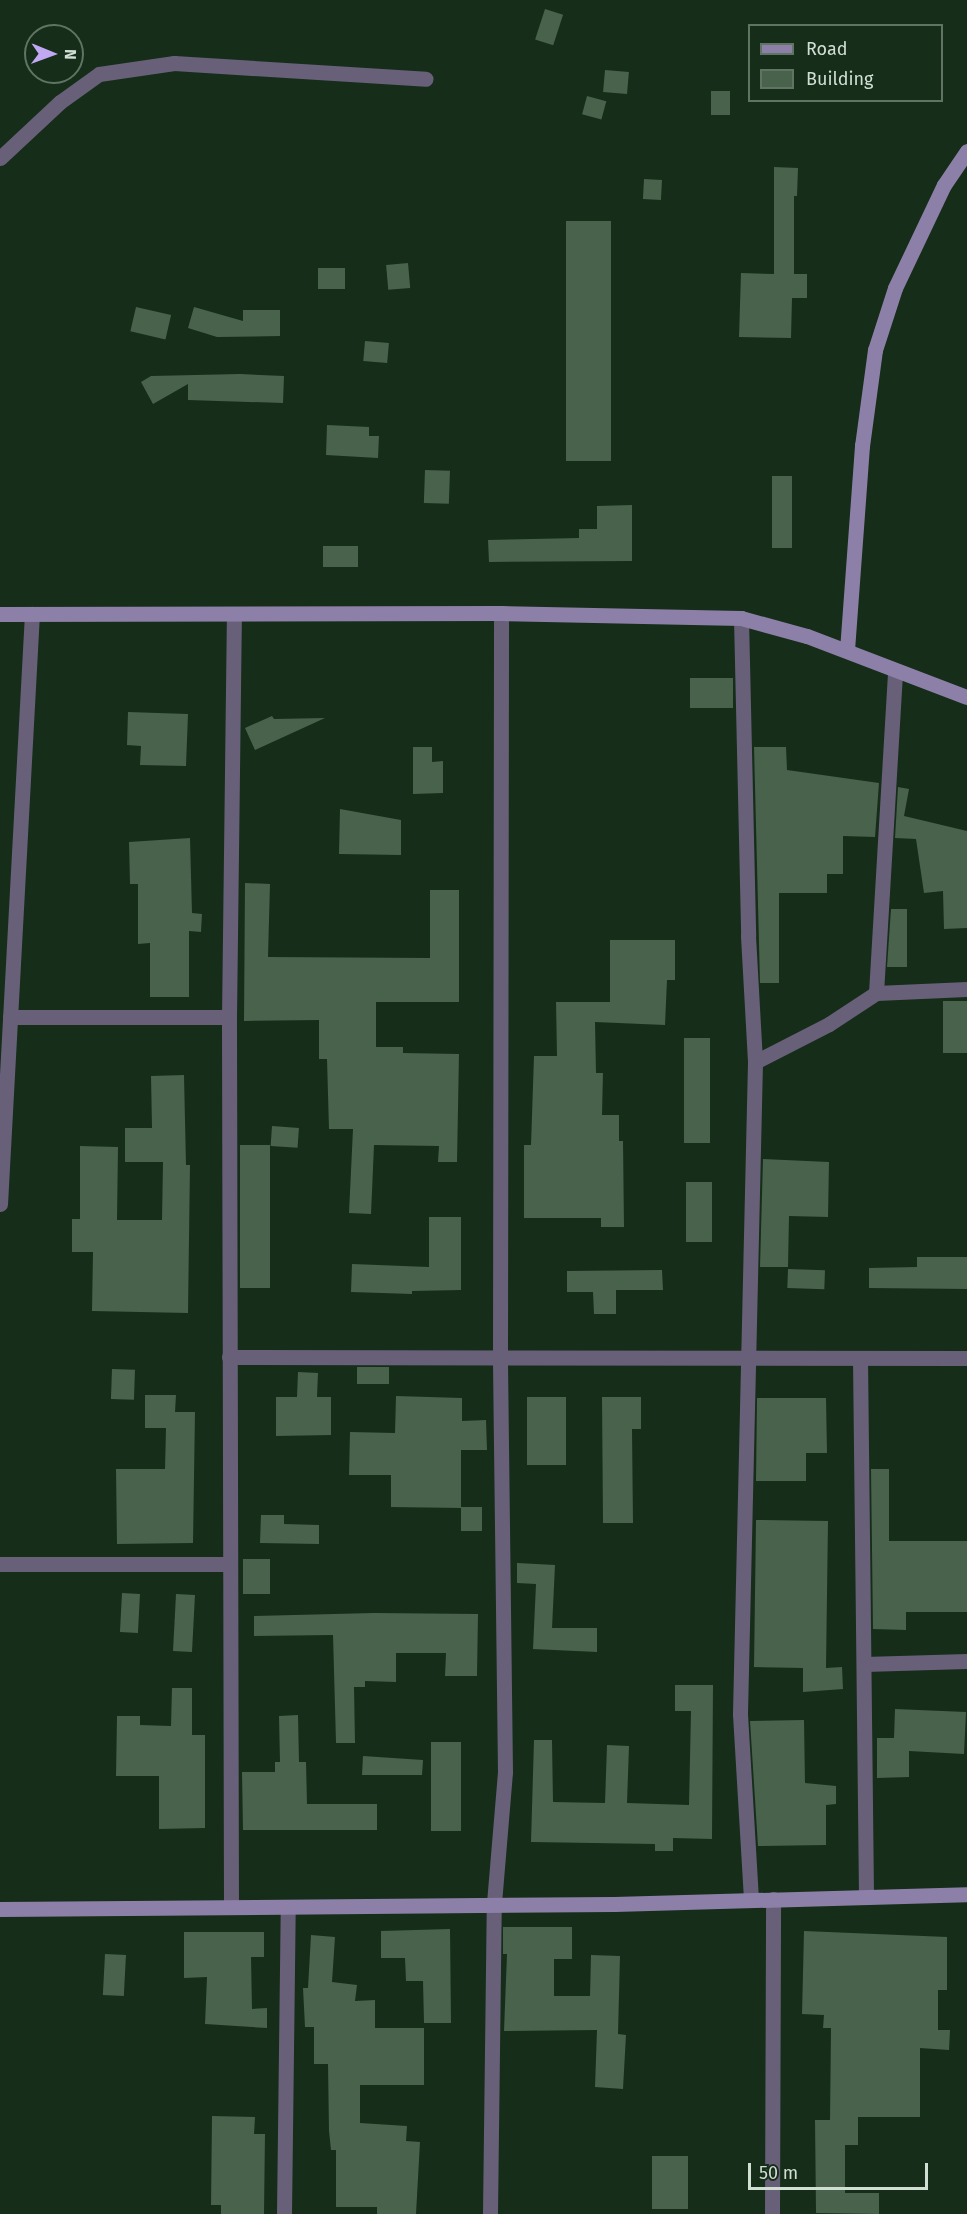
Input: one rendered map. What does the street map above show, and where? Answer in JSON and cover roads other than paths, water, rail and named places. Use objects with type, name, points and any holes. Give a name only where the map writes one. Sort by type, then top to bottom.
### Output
[{"type":"main road","points":[[847,650],[862,446],[875,350],[899,279],[944,185],[967,151]]},
{"type":"main road","points":[[0,614],[501,613],[741,618],[782,627],[847,650],[895,672],[967,698]]},
{"type":"main road","points":[[0,1909],[751,1900],[967,1894]]},
{"type":"street","points":[[0,158],[60,102],[99,74],[174,63],[425,79]]},
{"type":"street","points":[[490,2214],[494,1903],[505,1772],[500,1358],[501,613]]},
{"type":"street","points":[[0,1204],[32,614]]},
{"type":"street","points":[[231,1907],[229,1017],[234,615]]},
{"type":"street","points":[[741,618],[748,936],[755,1062],[740,1714],[751,1900]]},
{"type":"street","points":[[876,993],[882,958],[895,672]]},
{"type":"street","points":[[755,1062],[829,1024],[876,993],[967,988]]},
{"type":"street","points":[[10,1017],[229,1017]]},
{"type":"street","points":[[229,1357],[967,1358]]},
{"type":"street","points":[[860,1358],[866,1897]]},
{"type":"street","points":[[0,1564],[230,1564]]},
{"type":"street","points":[[864,1664],[967,1661]]},
{"type":"street","points":[[772,2214],[773,1899]]},
{"type":"street","points":[[284,2214],[288,1907]]}]
